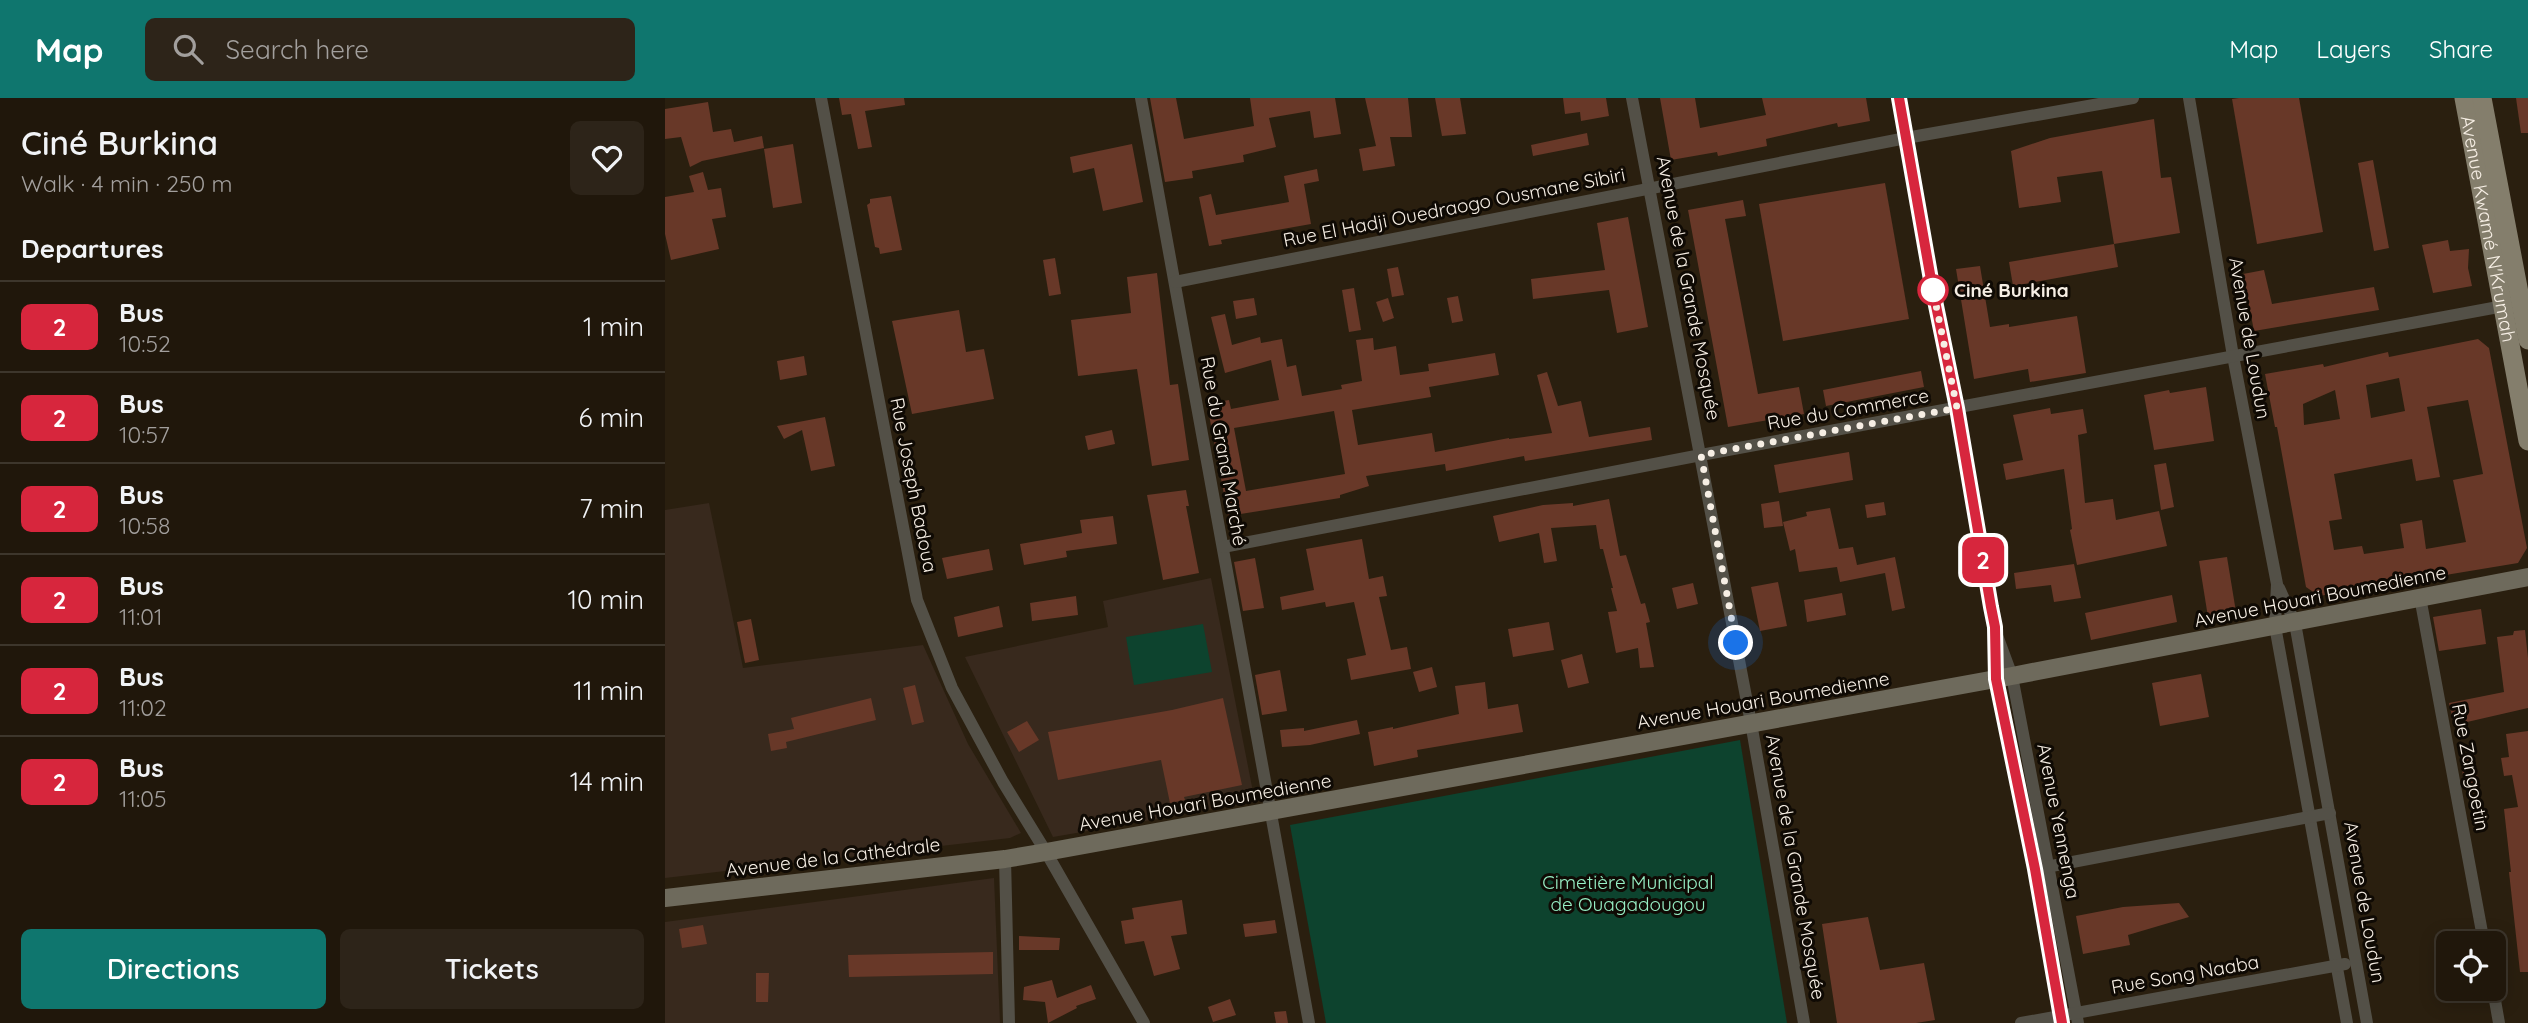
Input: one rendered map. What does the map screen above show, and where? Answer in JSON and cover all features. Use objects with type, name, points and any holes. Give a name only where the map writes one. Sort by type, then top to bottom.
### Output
[{"type":"main road","name":"Avenue Kwamé N'Krumah","points":[[2464,98],[2512,304],[2528,340]]},
{"type":"main road","name":"Avenue Kwamé N'Krumah","points":[[2483,98],[2528,441]]},
{"type":"main road","name":"Avenue Houari Boumedienne","points":[[1005,859],[2004,677],[2528,577]]},
{"type":"main road","name":"Avenue de la Cathédrale","points":[[665,898],[1005,859]]},
{"type":"street","name":"Rue Joseph Badoua","points":[[821,98],[917,600],[951,688],[1144,1023]]},
{"type":"street","name":"Rue du Grand Marché","points":[[1142,98],[1309,1023]]},
{"type":"street","name":"Avenue de la Grande Mosquée","points":[[1633,98],[1751,723],[1804,1023]]},
{"type":"street","name":"Avenue Yennenga","points":[[1899,98],[1957,408],[2061,1020]]},
{"type":"street","name":"Rue El Hadji Ouedraogo Ousmane Sibiri","points":[[1175,282],[1906,138],[2133,98]]},
{"type":"street","name":"Avenue de Loudun","points":[[2189,98],[2233,356],[2277,584],[2275,626],[2347,1023]]},
{"type":"street","name":"Rue du Commerce","points":[[1223,547],[2512,304]]},
{"type":"street","name":"Avenue de Loudun","points":[[2277,584],[2295,623],[2368,1023]]},
{"type":"street","name":"Rue Zangoetin","points":[[2420,597],[2482,931]]},
{"type":"street","name":"Avenue Yennenga","points":[[2004,677],[2049,866],[2078,1018]]},
{"type":"street","points":[[2035,869],[2330,813]]},
{"type":"street","points":[[1005,859],[1009,1023]]},
{"type":"street","name":"Rue Song Naaba","points":[[2021,1023],[2078,1018],[2356,962]]},
{"type":"street","points":[[2495,1001],[2499,1023]]},
{"type":"shaded area","points":[[709,503],[743,668],[923,645],[968,744],[1021,833],[1010,838],[665,878],[665,510]]},
{"type":"shaded area","points":[[1211,578],[1255,802],[1053,837],[965,657],[1108,627],[1103,601]]},
{"type":"shaded area","points":[[994,878],[1000,1023],[665,1023],[665,922]]},
{"type":"green space","points":[[1203,624],[1212,672],[1134,685],[1126,637]]},
{"type":"green space","name":"Cimetière Municipal de Ouagadougou","points":[[1740,740],[1787,1023],[1326,1023],[1290,825]]},
{"type":"building","points":[[839,98],[904,98],[905,105],[865,111],[872,147],[858,149],[851,114],[842,115]]},
{"type":"building","points":[[1150,98],[1176,98],[1184,139],[1254,126],[1250,98],[1335,98],[1341,134],[1314,138],[1310,111],[1269,118],[1276,147],[1243,155],[1244,162],[1192,171],[1193,178],[1165,182]]},
{"type":"building","points":[[1365,98],[1408,98],[1412,137],[1390,137],[1395,166],[1363,171],[1359,149],[1376,146]]},
{"type":"building","points":[[1435,98],[1460,98],[1466,134],[1442,136]]},
{"type":"building","points":[[1563,98],[1606,98],[1609,116],[1581,121],[1580,112],[1565,114]]},
{"type":"building","points":[[1660,98],[1695,98],[1700,128],[1766,115],[1762,98],[1866,98],[1870,121],[1838,127],[1837,123],[1766,139],[1767,146],[1718,156],[1717,152],[1671,160]]},
{"type":"building","points":[[2299,98],[2323,232],[2257,244],[2232,99]]},
{"type":"building","points":[[2516,98],[2528,98],[2528,133],[2521,133]]},
{"type":"building","points":[[708,102],[713,132],[731,129],[734,142],[762,136],[764,148],[702,161],[690,167],[681,137],[665,139],[665,109]]},
{"type":"building","points":[[2154,119],[2161,178],[2171,177],[2180,233],[2114,244],[2102,171],[2057,177],[2061,202],[2019,208],[2011,151],[2050,138]]},
{"type":"building","points":[[1587,133],[1589,145],[1533,156],[1531,145]]},
{"type":"building","points":[[793,144],[802,203],[773,208],[764,149]]},
{"type":"building","points":[[1132,144],[1143,202],[1103,211],[1094,168],[1073,173],[1070,157]]},
{"type":"building","points":[[2373,160],[2389,248],[2374,251],[2358,163]]},
{"type":"building","points":[[1317,169],[1319,181],[1304,184],[1311,224],[1221,240],[1222,244],[1209,246],[1199,197],[1211,194],[1216,215],[1289,202],[1284,176]]},
{"type":"building","points":[[703,172],[708,190],[721,188],[726,217],[712,219],[719,249],[671,260],[665,234],[665,197],[694,192],[689,176]]},
{"type":"building","points":[[1885,183],[1909,319],[1783,341],[1759,204]]},
{"type":"building","points":[[891,196],[902,250],[880,254],[879,248],[875,247],[867,205],[870,199]]},
{"type":"building","points":[[1743,200],[1746,216],[1725,219],[1758,394],[1799,387],[1804,414],[1728,427],[1688,210]]},
{"type":"building","points":[[1628,217],[1648,327],[1617,333],[1609,290],[1533,299],[1531,279],[1605,270],[1597,223]]},
{"type":"building","points":[[2448,240],[2450,251],[2469,249],[2468,268],[2472,286],[2433,293],[2422,245]]},
{"type":"building","points":[[2114,244],[2118,267],[2013,286],[2009,262]]},
{"type":"building","points":[[1055,258],[1061,294],[1049,296],[1043,260]]},
{"type":"building","points":[[1980,266],[1990,327],[2009,324],[2009,327],[2077,316],[2086,373],[2030,382],[2028,369],[1974,379],[1956,269]]},
{"type":"building","points":[[1398,267],[1404,295],[1392,297],[1387,269]]},
{"type":"building","points":[[2264,270],[2272,304],[2374,287],[2379,310],[2254,331],[2243,274]]},
{"type":"building","points":[[1157,273],[1170,385],[1178,384],[1189,460],[1152,466],[1137,369],[1078,376],[1071,320],[1131,313],[1127,277]]},
{"type":"building","points":[[1354,288],[1361,330],[1349,332],[1342,290]]},
{"type":"building","points":[[1458,296],[1463,321],[1452,323],[1447,298]]},
{"type":"building","points":[[1254,298],[1257,315],[1236,319],[1233,301]]},
{"type":"building","points":[[1388,298],[1394,318],[1383,322],[1376,302]]},
{"type":"building","points":[[959,310],[966,352],[984,349],[994,399],[912,414],[892,321]]},
{"type":"building","points":[[1225,314],[1232,345],[1260,337],[1261,343],[1282,339],[1287,367],[1296,365],[1302,396],[1342,389],[1341,385],[1362,381],[1356,340],[1373,338],[1374,350],[1396,346],[1400,375],[1429,371],[1428,364],[1495,353],[1499,375],[1429,387],[1431,397],[1352,410],[1358,445],[1432,433],[1435,452],[1552,433],[1537,375],[1547,372],[1558,406],[1581,401],[1589,437],[1650,427],[1652,440],[1525,461],[1524,456],[1446,471],[1445,464],[1366,476],[1369,486],[1340,495],[1340,498],[1228,516],[1207,404],[1229,400],[1231,409],[1279,400],[1271,360],[1225,373],[1211,317]],"holes":[[[1334,411],[1345,474],[1246,491],[1234,428]]]},
{"type":"building","points":[[2478,339],[2489,348],[2527,548],[2518,563],[2319,596],[2306,587],[2265,374],[2323,364],[2324,367],[2388,352],[2389,357]],"holes":[[[2399,378],[2405,411],[2371,418],[2366,385]],[[2335,390],[2340,419],[2304,425],[2303,404]],[[2468,400],[2483,474],[2453,480],[2466,542],[2426,549],[2422,520],[2400,524],[2404,548],[2364,554],[2362,546],[2334,550],[2329,521],[2342,519],[2334,474],[2412,459],[2416,481],[2440,477],[2427,407]]]},
{"type":"building","points":[[804,356],[807,375],[780,380],[777,361]]},
{"type":"building","points":[[1921,371],[1924,387],[1826,406],[1823,390]]},
{"type":"building","points":[[2206,387],[2214,441],[2154,450],[2144,395]]},
{"type":"building","points":[[2050,408],[2051,414],[2083,409],[2087,433],[2078,435],[2085,503],[2113,499],[2116,520],[2159,511],[2167,546],[2077,565],[2070,530],[2064,469],[2006,480],[2003,464],[2023,460],[2013,415]]},
{"type":"building","points":[[825,417],[835,466],[811,471],[802,430],[784,439],[777,426]]},
{"type":"building","points":[[1112,430],[1115,444],[1088,450],[1085,436]]},
{"type":"building","points":[[1849,452],[1853,480],[1779,493],[1774,465]]},
{"type":"building","points":[[2166,463],[2174,507],[2161,510],[2154,465]]},
{"type":"building","points":[[1186,490],[1189,506],[1186,506],[1199,573],[1163,580],[1147,495]]},
{"type":"building","points":[[1609,499],[1620,556],[1626,555],[1641,604],[1645,603],[1650,622],[1646,623],[1654,667],[1640,668],[1638,648],[1616,653],[1608,612],[1617,611],[1596,525],[1551,528],[1557,561],[1544,563],[1539,533],[1499,542],[1493,516],[1543,505],[1573,503],[1573,506]]},
{"type":"building","points":[[1779,501],[1783,526],[1764,528],[1761,504]]},
{"type":"building","points":[[1884,502],[1886,515],[1867,518],[1865,505]]},
{"type":"building","points":[[1830,508],[1839,549],[1853,547],[1857,565],[1895,557],[1905,608],[1892,611],[1885,573],[1840,582],[1837,567],[1799,572],[1795,549],[1790,551],[1783,522],[1807,516],[1806,512]]},
{"type":"building","points":[[1113,516],[1117,544],[1066,551],[1067,557],[1024,565],[1020,544],[1082,533],[1080,520]]},
{"type":"building","points":[[1362,539],[1369,579],[1383,576],[1387,596],[1379,597],[1391,650],[1407,647],[1411,669],[1351,680],[1347,659],[1366,655],[1354,602],[1326,607],[1325,602],[1282,610],[1280,597],[1314,590],[1306,549]]},
{"type":"building","points":[[989,549],[993,570],[947,579],[942,558]]},
{"type":"building","points":[[2227,557],[2236,612],[2208,617],[2199,561]]},
{"type":"building","points":[[1255,558],[1264,608],[1243,611],[1234,562]]},
{"type":"building","points":[[2074,564],[2081,598],[2054,602],[2051,585],[2016,589],[2014,573]]},
{"type":"building","points":[[1778,582],[1787,626],[1760,631],[1751,587]]},
{"type":"building","points":[[1693,583],[1698,604],[1677,609],[1672,588]]},
{"type":"building","points":[[1842,593],[1846,615],[1807,622],[1804,600]]},
{"type":"building","points":[[2172,595],[2177,622],[2091,640],[2085,613]]},
{"type":"building","points":[[1076,596],[1078,615],[1032,621],[1030,603]]},
{"type":"building","points":[[999,606],[1003,627],[958,637],[954,617]]},
{"type":"building","points":[[2481,609],[2486,644],[2439,651],[2433,617]]},
{"type":"building","points":[[751,619],[759,660],[745,663],[737,622]]},
{"type":"building","points":[[1549,622],[1554,650],[1513,657],[1508,629]]},
{"type":"building","points":[[2525,630],[2528,708],[2454,725],[2449,703],[2504,692],[2497,637]]},
{"type":"building","points":[[1582,654],[1589,683],[1568,688],[1561,660]]},
{"type":"building","points":[[1432,667],[1437,687],[1419,692],[1413,672]]},
{"type":"building","points":[[1280,670],[1287,711],[1262,715],[1255,675]]},
{"type":"building","points":[[2201,674],[2209,717],[2160,726],[2152,683]]},
{"type":"building","points":[[1485,682],[1488,709],[1518,704],[1523,732],[1417,750],[1418,757],[1374,766],[1368,732],[1459,714],[1455,686]]},
{"type":"building","points":[[915,685],[924,722],[912,725],[903,688]]},
{"type":"building","points":[[871,698],[876,720],[786,742],[787,748],[771,751],[768,734],[794,729],[791,718]]},
{"type":"building","points":[[1223,698],[1242,785],[1184,797],[1185,800],[1170,803],[1161,760],[1058,780],[1048,732]]},
{"type":"building","points":[[1357,720],[1360,734],[1310,745],[1282,747],[1280,730],[1304,728],[1304,731]]},
{"type":"building","points":[[1027,721],[1039,740],[1019,752],[1007,732]]},
{"type":"building","points":[[2528,731],[2528,972],[2520,972],[2504,809],[2518,807],[2512,775],[2504,776],[2501,758],[2509,757],[2506,734]]},
{"type":"building","points":[[2474,753],[2479,789],[2465,790],[2460,755]]},
{"type":"building","points":[[1182,900],[1187,934],[1171,936],[1180,969],[1154,976],[1144,941],[1125,944],[1121,921],[1134,919],[1132,908]]},
{"type":"building","points":[[2179,903],[2189,917],[2128,935],[2130,945],[2083,954],[2076,916],[2123,907]]},
{"type":"building","points":[[1868,917],[1880,970],[1924,963],[1935,1020],[1916,1023],[1837,1023],[1822,924]]},
{"type":"building","points":[[1275,920],[1277,933],[1245,937],[1243,924]]},
{"type":"building","points":[[703,925],[707,944],[682,948],[679,929]]},
{"type":"building","points":[[1019,936],[1060,938],[1059,950],[1019,950]]},
{"type":"building","points":[[993,952],[993,974],[849,977],[848,955]]},
{"type":"building","points":[[756,973],[769,973],[768,1002],[756,1002]]},
{"type":"building","points":[[1052,980],[1057,998],[1091,985],[1096,999],[1076,1006],[1077,1008],[1048,1023],[1045,1002],[1023,1000],[1024,987]]},
{"type":"building","points":[[1230,999],[1236,1015],[1213,1022],[1208,1007]]},
{"type":"building","points":[[1286,1011],[1288,1023],[1276,1023],[1274,1012]]},
{"type":"bus line","name":"2","points":[[1899,98],[1995,627],[1996,679],[2035,869],[2062,1023]]},
{"type":"place","name":"Ciné Burkina","points":[[1933,290]]},
{"type":"route","points":[[1736,643],[1701,455],[1957,408],[1933,290]]}]
